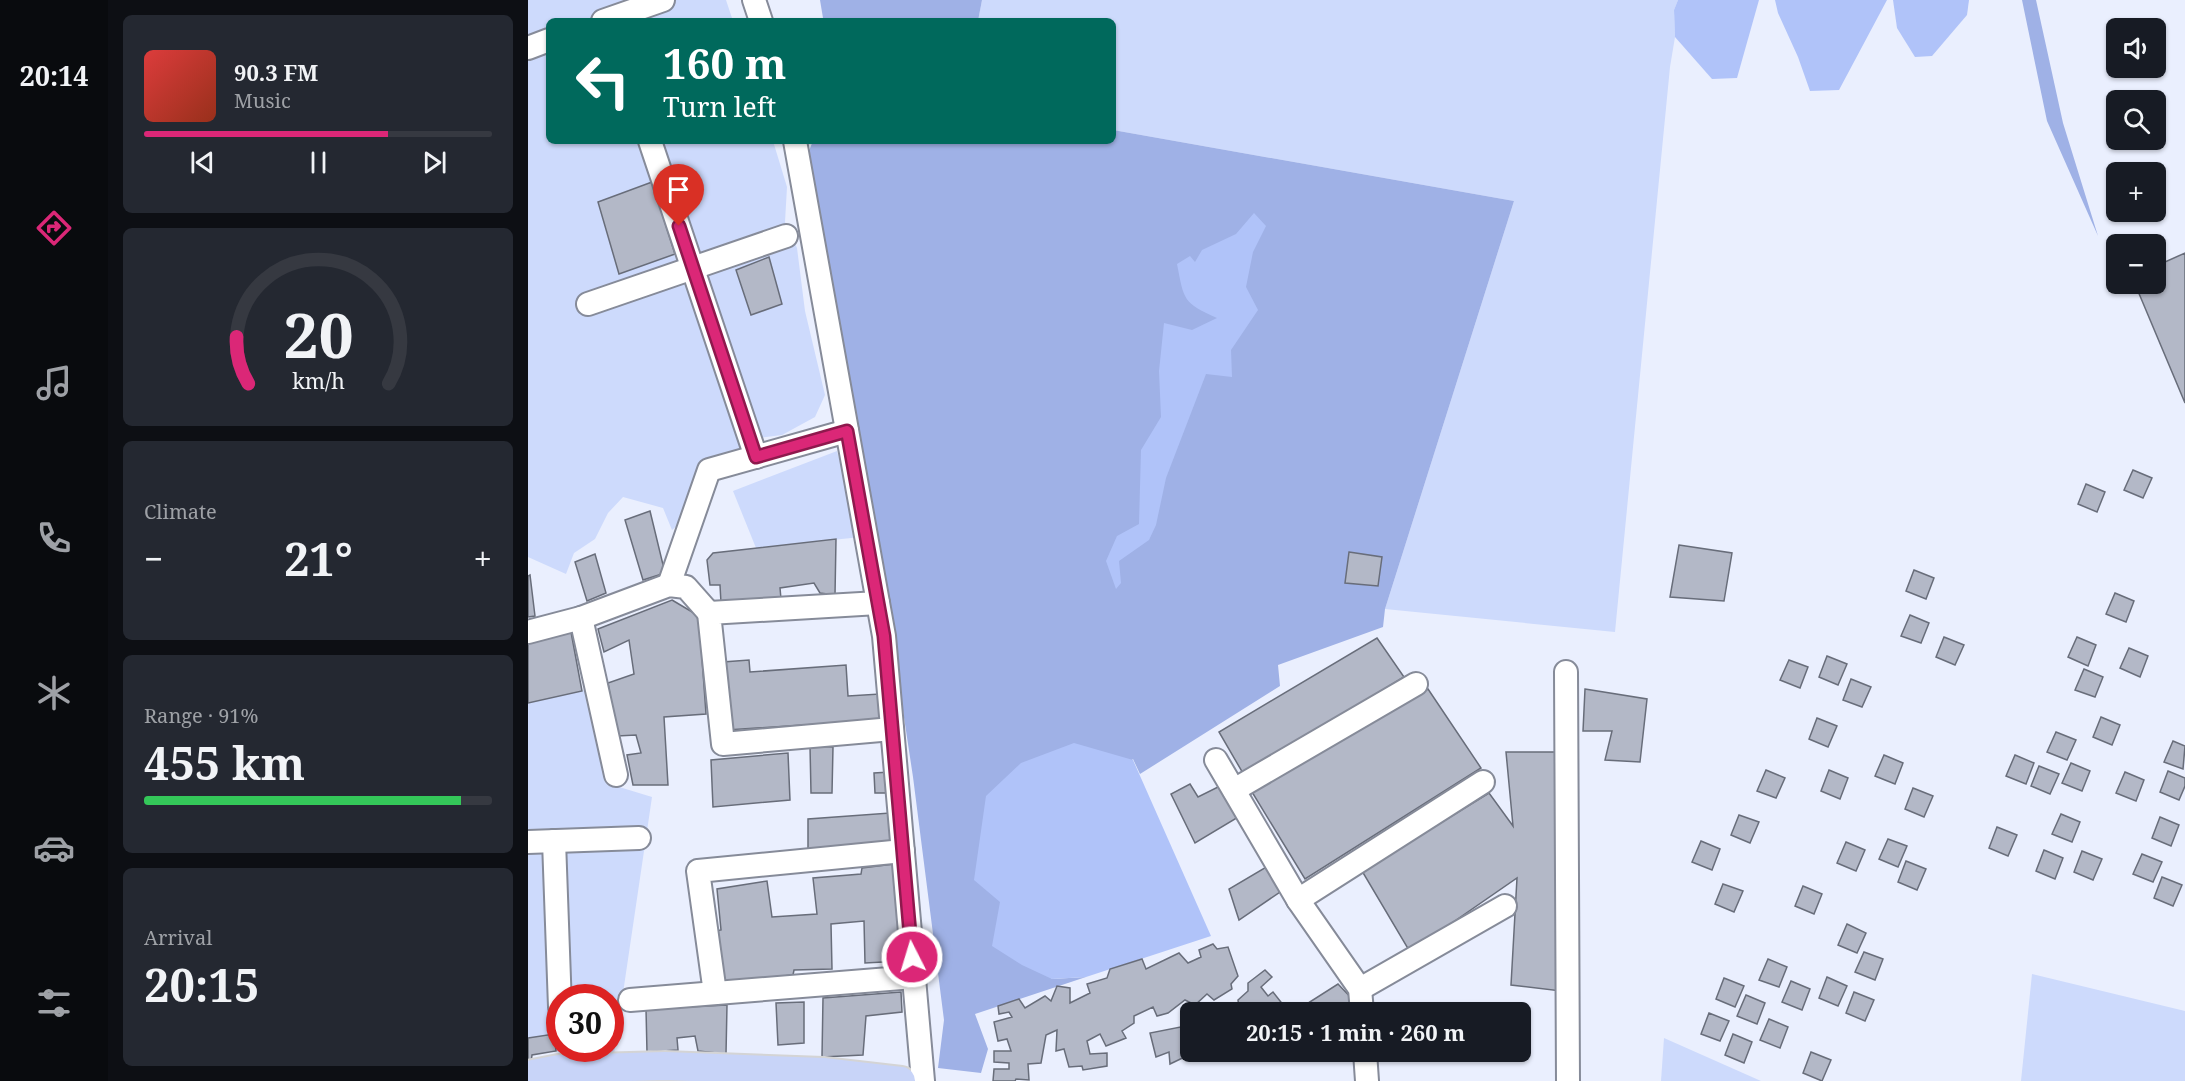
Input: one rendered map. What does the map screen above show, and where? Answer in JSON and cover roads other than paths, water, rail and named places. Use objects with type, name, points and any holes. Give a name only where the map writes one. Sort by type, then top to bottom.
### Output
[{"type":"main road","points":[[528,1075],[559,1069],[665,1066],[823,1072],[901,1081]]},
{"type":"street","points":[[607,15],[663,0]]},
{"type":"street","points":[[754,0],[760,18]]},
{"type":"street","points":[[528,48],[546,41]]},
{"type":"street","points":[[651,144],[756,457]]},
{"type":"street","points":[[796,144],[884,636],[923,1081]]},
{"type":"street","points":[[588,304],[786,236]]},
{"type":"street","points":[[669,585],[709,470],[847,431]]},
{"type":"street","points":[[528,632],[580,618],[669,585],[686,586],[709,613],[723,744],[892,729]]},
{"type":"street","points":[[709,613],[878,603]]},
{"type":"street","points":[[580,618],[616,775]]},
{"type":"street","points":[[1566,672],[1568,1081]]},
{"type":"street","points":[[1234,790],[1416,684]]},
{"type":"street","points":[[1216,760],[1298,900],[1360,989],[1361,1002]]},
{"type":"street","points":[[1298,900],[1484,782]]},
{"type":"street","points":[[528,842],[639,838]]},
{"type":"street","points":[[554,841],[559,984]]},
{"type":"street","points":[[715,993],[698,871],[903,851]]},
{"type":"street","points":[[1360,989],[1505,906]]},
{"type":"street","points":[[630,1000],[914,977]]},
{"type":"street","points":[[1366,1062],[1367,1081]]}]
